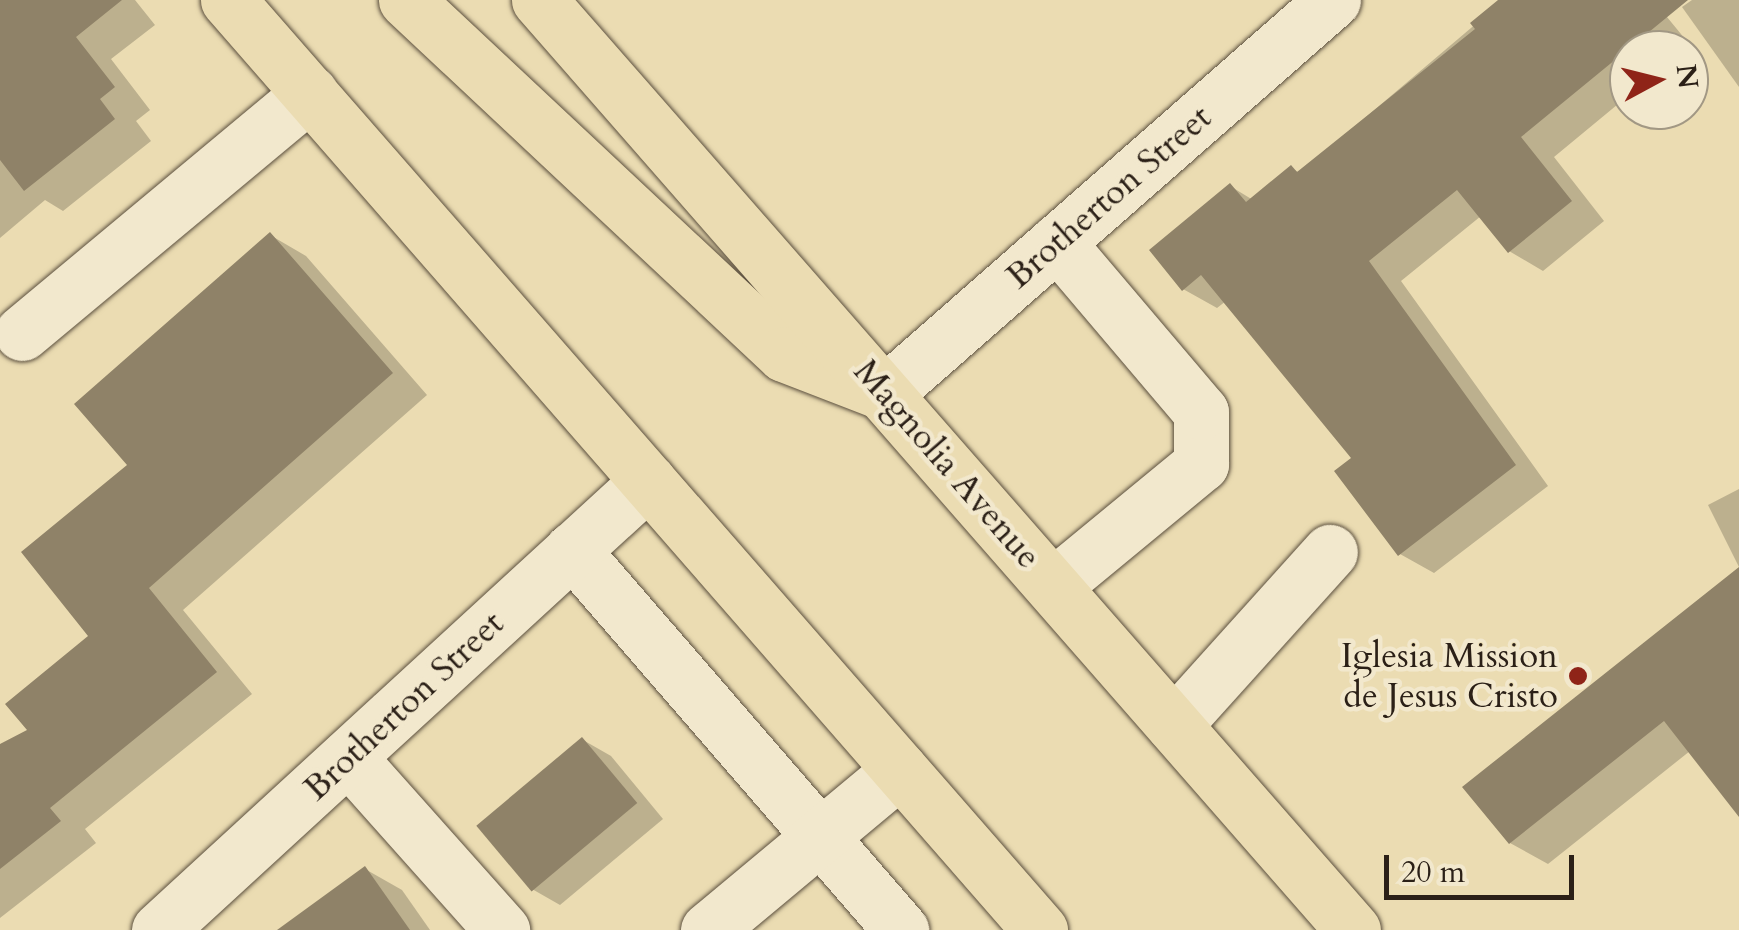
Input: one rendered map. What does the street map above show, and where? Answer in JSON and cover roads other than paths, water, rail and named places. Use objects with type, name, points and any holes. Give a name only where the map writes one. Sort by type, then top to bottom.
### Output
[{"type":"main road","points":[[228,0],[1040,930]]},
{"type":"main road","points":[[406,0],[784,354],[884,393]]},
{"type":"main road","name":"Magnolia Avenue","points":[[539,0],[1353,930]]},
{"type":"street","name":"Brotherton Street","points":[[884,393],[1333,0]]},
{"type":"street","points":[[22,333],[310,94]]},
{"type":"street","points":[[1053,586],[1201,464],[1201,412],[1057,242]]},
{"type":"street","name":"Brotherton Street","points":[[160,930],[648,481]]},
{"type":"street","points":[[572,550],[901,930]]},
{"type":"street","points":[[1174,725],[1330,552]]},
{"type":"street","points":[[348,757],[502,930]]},
{"type":"street","points":[[708,930],[900,770]]},
{"type":"place","name":"Iglesia Mission de Jesus Cristo","points":[[1578,676]]}]
